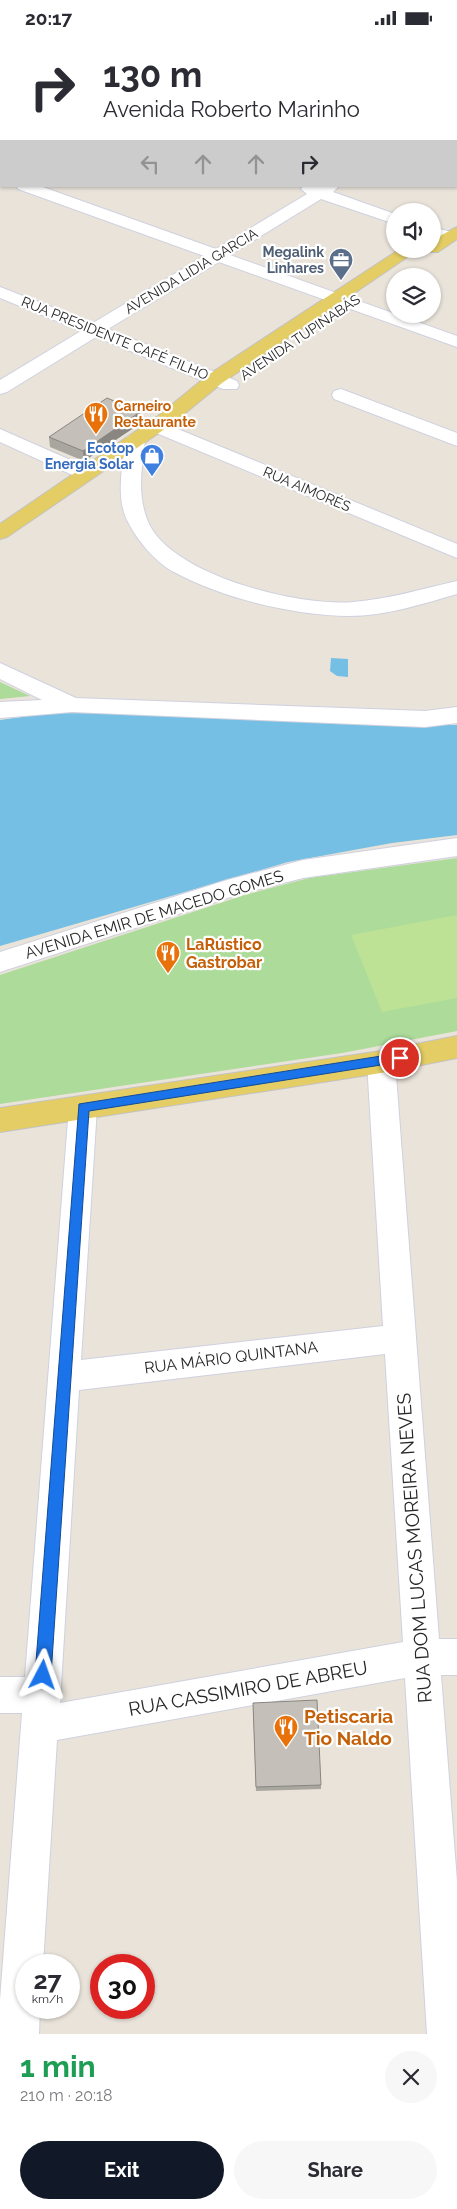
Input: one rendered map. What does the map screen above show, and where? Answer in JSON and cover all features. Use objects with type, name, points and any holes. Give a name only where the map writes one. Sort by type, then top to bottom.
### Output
[{"type":"main road","name":"AVENIDA TUPINABÁS","points":[[441,236],[457,218]]},
{"type":"main road","name":"AVENIDA TUPINABÁS","points":[[343,301],[399,258]]},
{"type":"main road","name":"AVENIDA TUPINABÁS","points":[[0,533],[135,440],[409,258]]},
{"type":"main road","points":[[0,1120],[381,1062],[457,1047]]},
{"type":"street","points":[[27,187],[457,342]]},
{"type":"street","points":[[306,187],[326,190],[386,215]]},
{"type":"street","name":"AVENIDA LIDIA GARCIA","points":[[0,388],[326,190]]},
{"type":"street","name":"RUA PRESIDENTE CAFÉ FILHO","points":[[0,292],[223,382]]},
{"type":"street","points":[[341,395],[457,440]]},
{"type":"street","name":"RUA AIMORÉS","points":[[161,423],[457,551]]},
{"type":"street","points":[[0,435],[86,474]]},
{"type":"street","points":[[135,440],[130,489],[138,521],[154,545],[180,567],[237,590],[296,606],[351,609],[406,602],[457,587]]},
{"type":"street","points":[[0,669],[72,705]]},
{"type":"street","points":[[0,710],[72,705],[425,719],[457,715]]},
{"type":"street","name":"AVENIDA EMIR DE MACEDO GOMES","points":[[0,962],[236,886],[303,869],[457,847]]},
{"type":"street","name":"RUA DOM LUCAS MOREIRA NEVES","points":[[381,1062],[448,2034]]},
{"type":"street","points":[[18,2034],[83,1107]]},
{"type":"street","name":"RUA MÁRIO QUINTANA","points":[[64,1377],[399,1337]]},
{"type":"street","name":"RUA CASSIMIRO DE ABREU","points":[[0,1695],[41,1710],[422,1657],[457,1657]]},
{"type":"green space","points":[[0,682],[30,696],[0,699]]},
{"type":"green space","points":[[457,858],[457,1031],[342,1053],[0,1104],[0,975],[245,895],[309,878]]},
{"type":"green space","points":[[457,915],[457,998],[382,1012],[351,935]]},
{"type":"water","points":[[331,658],[348,659],[348,677],[337,676],[330,671]]},
{"type":"water","points":[[51,713],[195,714],[363,723],[457,725],[457,835],[392,843],[288,862],[0,946],[0,720]]},
{"type":"building","points":[[107,398],[140,412],[83,451],[49,437]]},
{"type":"building","name":"Petiscaria Tio Naldo","points":[[317,1700],[321,1785],[256,1787],[253,1703]]},
{"type":"place","name":"Megalink Linhares","points":[[341,281]]},
{"type":"place","name":"Carneiro Restaurante","points":[[96,435]]},
{"type":"place","name":"Ecotop Energia Solar","points":[[152,477]]},
{"type":"place","name":"LaRústico Gastrobar","points":[[168,974]]},
{"type":"place","name":"Petiscaria Tio Naldo","points":[[286,1748]]},
{"type":"route","points":[[43,1675],[83,1107],[400,1058]]}]
